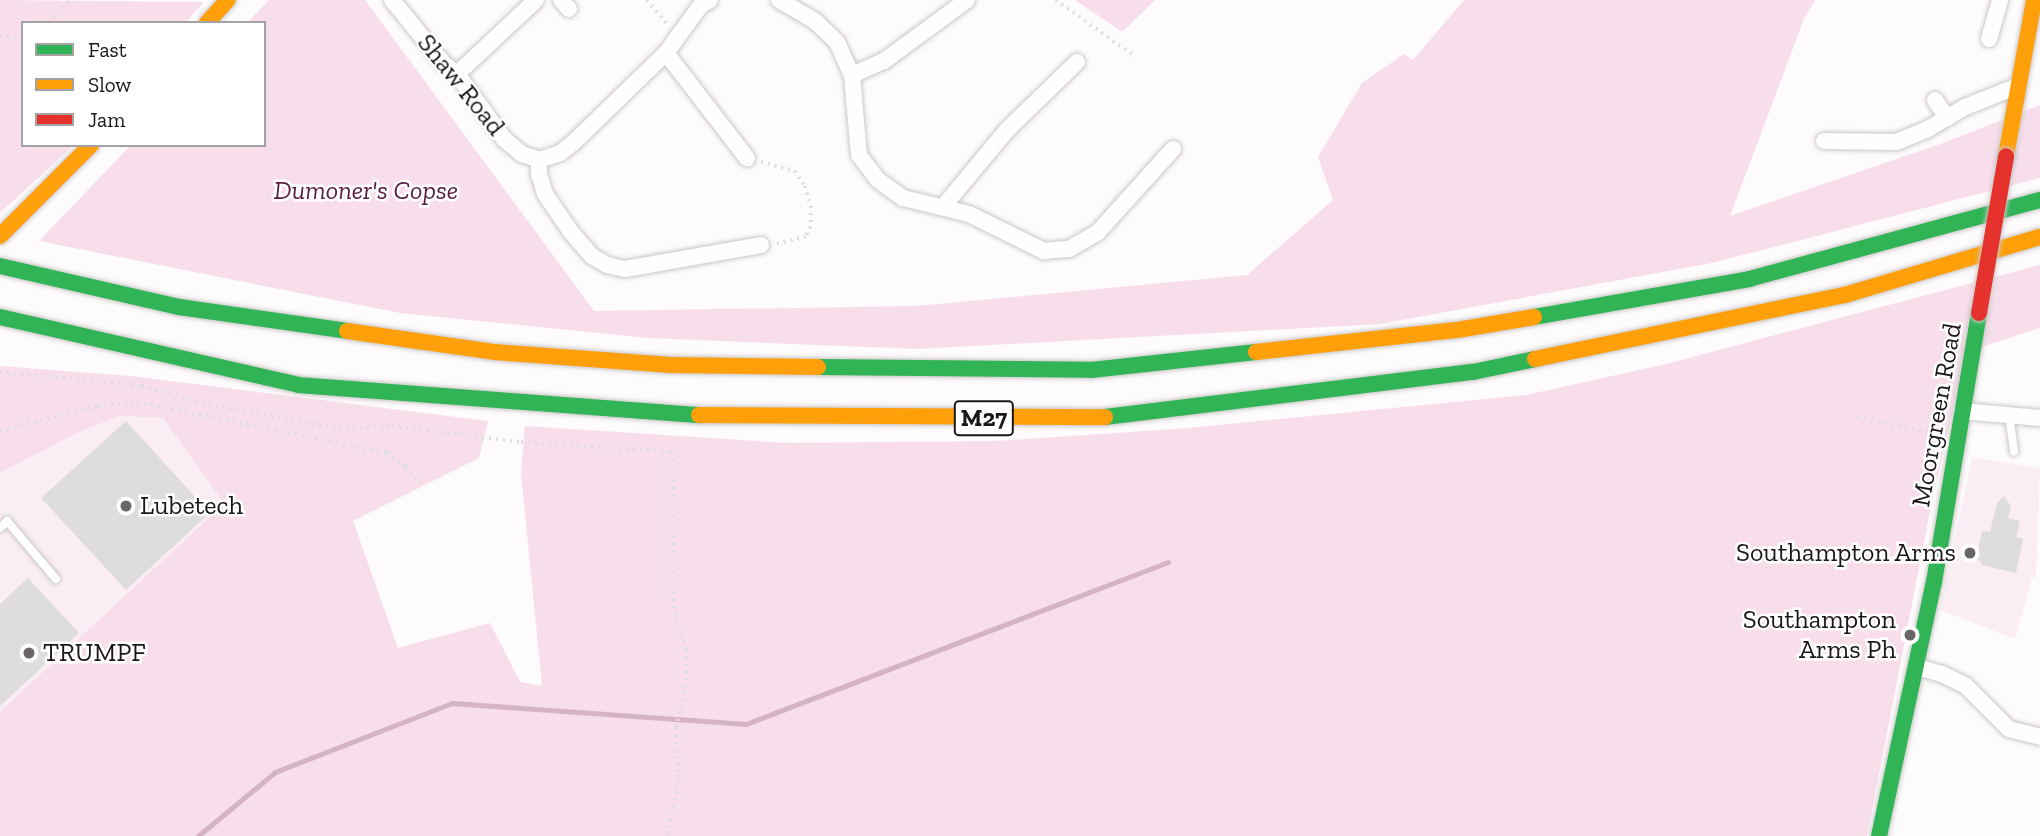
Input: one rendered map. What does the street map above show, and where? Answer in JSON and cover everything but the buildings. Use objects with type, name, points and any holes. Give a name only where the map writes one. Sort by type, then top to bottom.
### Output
[{"type":"main road","points":[[209,21],[228,0]]},
{"type":"main road","name":"Moorgreen Road","points":[[1879,836],[1917,667],[2034,0]]},
{"type":"main road","points":[[0,236],[89,147]]},
{"type":"main road","name":"M27","points":[[0,266],[179,307],[494,352],[671,365],[1091,370],[1463,328],[1749,279],[2040,200]]},
{"type":"main road","name":"M27","points":[[0,317],[299,384],[725,416],[1095,418],[1473,372],[1845,295],[2040,237]]},
{"type":"street","name":"Shaw Road","points":[[391,0],[445,65],[457,74],[504,139],[522,154],[539,160]]},
{"type":"street","points":[[457,74],[536,0]]},
{"type":"street","points":[[710,0],[701,5],[667,53],[573,143],[560,153],[539,160],[539,174],[545,194],[578,240],[592,256],[607,265],[625,269],[761,245]]},
{"type":"street","points":[[852,75],[884,61],[967,0]]},
{"type":"street","points":[[1989,38],[2000,0]]},
{"type":"street","points":[[785,1],[816,21],[837,42],[852,75],[859,155],[878,180],[903,198],[969,214],[1044,251],[1069,249],[1098,232],[1173,149]]},
{"type":"street","points":[[667,53],[747,158]]},
{"type":"street","points":[[943,207],[1006,131],[1077,62]]},
{"type":"street","points":[[1824,141],[1896,142],[1965,107],[2018,86]]},
{"type":"street","points":[[1935,100],[1947,118]]},
{"type":"street","points":[[1962,411],[2040,418]]},
{"type":"street","points":[[1917,667],[1942,674],[1965,685],[2010,729],[2040,737]]},
{"type":"lane","points":[[2010,415],[2014,452]]},
{"type":"lane","points":[[0,527],[7,521],[56,579]]},
{"type":"path","points":[[50,21],[70,0]]},
{"type":"path","points":[[647,0],[678,37]]},
{"type":"path","points":[[1056,0],[1136,57]]},
{"type":"path","points":[[0,36],[21,38]]},
{"type":"path","points":[[747,158],[795,171],[805,186],[811,206],[811,227],[806,237],[761,245]]},
{"type":"path","points":[[0,372],[142,386],[209,405],[339,428],[392,426],[521,442],[673,452],[673,592],[677,621],[687,650],[685,692],[677,728],[679,778],[668,836]]},
{"type":"path","points":[[0,431],[97,406],[138,402],[387,453],[421,483]]},
{"type":"path","points":[[1857,418],[1958,438]]},
{"type":"shaded area","points":[[120,416],[163,418],[224,503],[0,712],[0,473],[79,432]]},
{"type":"shaded area","points":[[1972,457],[2040,468],[2036,577],[2032,578],[2015,639],[1940,610]]},
{"type":"green space","points":[[0,0],[204,2],[187,21],[21,21],[21,147],[72,147],[0,213]]},
{"type":"green space","name":"Dumoner's Copse","points":[[269,0],[365,0],[594,311],[916,306],[1247,275],[1333,200],[1318,157],[1362,83],[1404,54],[1413,60],[1464,0],[1815,0],[1804,19],[1730,216],[1943,143],[2040,105],[2040,178],[1712,263],[1380,324],[917,349],[649,338],[400,313],[39,241],[129,147],[266,147],[266,21],[249,21]]},
{"type":"green space","points":[[1075,0],[1155,0],[1122,32]]},
{"type":"green space","points":[[2040,265],[2040,328],[1966,352],[1931,506],[1867,836],[0,836],[0,712],[224,503],[163,418],[120,416],[79,432],[0,473],[0,366],[131,376],[488,421],[479,458],[353,521],[398,648],[490,623],[520,682],[542,686],[521,473],[525,426],[787,443],[996,441],[1188,428],[1526,395],[1666,364]]},
{"type":"waterway","points":[[198,836],[275,772],[452,703],[746,724],[1168,562]]},
{"type":"traffic: fast","points":[[1534,317],[1749,279],[2040,200]]},
{"type":"traffic: fast","points":[[0,266],[179,307],[347,331]]},
{"type":"traffic: fast","points":[[1879,836],[1934,582],[1979,313]]},
{"type":"traffic: fast","points":[[0,317],[299,385],[699,415]]},
{"type":"traffic: fast","points":[[818,367],[1091,370],[1256,352]]},
{"type":"traffic: fast","points":[[1105,417],[1473,372],[1535,359]]},
{"type":"traffic: slow","points":[[209,21],[228,0]]},
{"type":"traffic: slow","points":[[2006,156],[2034,0]]},
{"type":"traffic: slow","points":[[0,236],[89,147]]},
{"type":"traffic: slow","points":[[1535,359],[1845,295],[2040,237]]},
{"type":"traffic: slow","points":[[1256,352],[1463,329],[1534,317]]},
{"type":"traffic: slow","points":[[347,331],[494,352],[671,365],[818,367]]},
{"type":"traffic: slow","points":[[699,415],[1105,417]]},
{"type":"traffic: jam","points":[[1979,313],[2006,156]]},
{"type":"place","name":"Lubetech","points":[[126,506]]},
{"type":"place","name":"Southampton Arms","points":[[1970,553]]},
{"type":"place","name":"Southampton Arms Ph","points":[[1910,635]]},
{"type":"place","name":"TRUMPF","points":[[29,653]]}]
